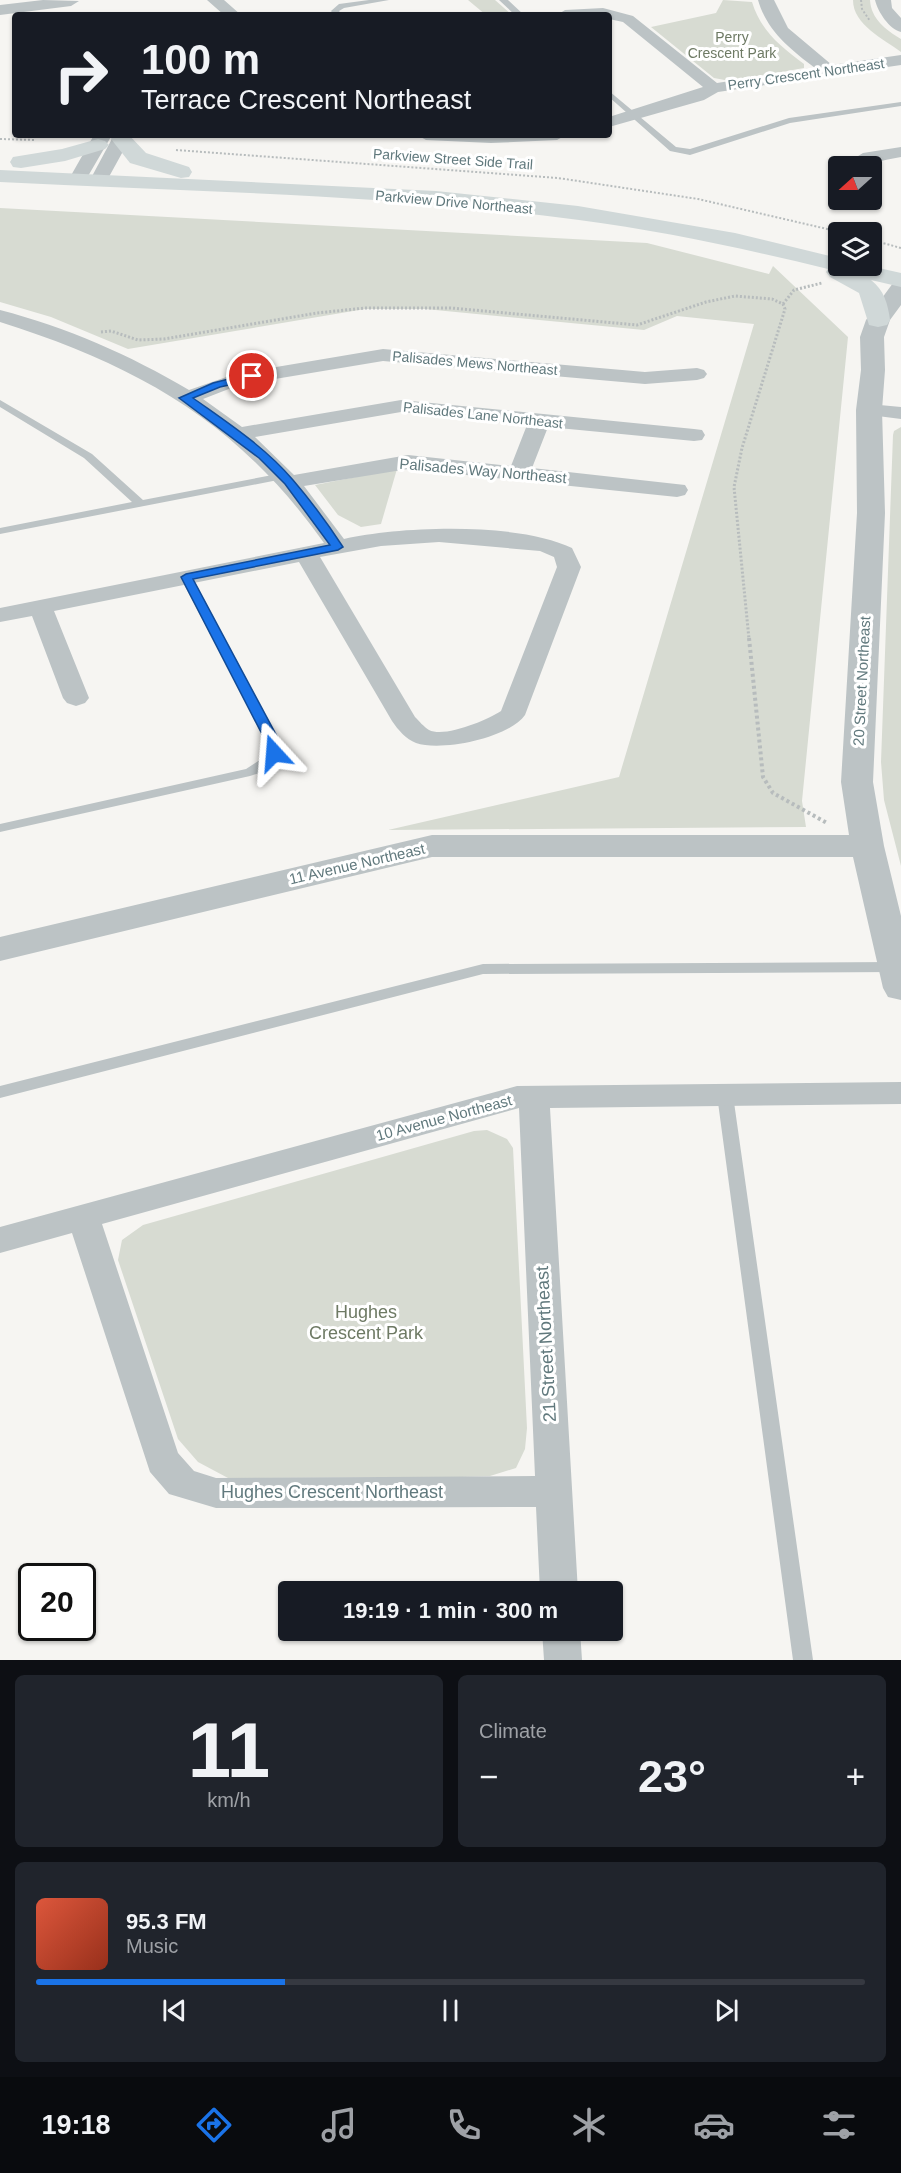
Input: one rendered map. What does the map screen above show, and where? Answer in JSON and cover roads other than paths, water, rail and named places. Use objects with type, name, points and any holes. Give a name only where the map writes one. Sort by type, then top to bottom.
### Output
[{"type":"main road","points":[[1,167],[65,155],[111,139],[138,158],[183,172]]},
{"type":"main road","name":"Parkview Drive Northeast","points":[[1,167],[436,198],[557,210],[664,226],[901,280]]},
{"type":"main road","name":"Parkview Drive Northeast","points":[[92,174],[183,172],[530,193],[672,213],[828,248]]},
{"type":"main road","points":[[812,260],[869,289],[876,302],[895,321]]},
{"type":"main road","points":[[882,261],[901,266]]},
{"type":"street","points":[[0,10],[71,0]]},
{"type":"street","points":[[215,0],[229,12]]},
{"type":"street","points":[[762,0],[771,19],[788,39],[829,71]]},
{"type":"street","points":[[883,0],[885,9],[901,27]]},
{"type":"street","points":[[612,15],[628,19],[714,88]]},
{"type":"street","name":"Perry Crescent Northeast","points":[[612,121],[698,96],[714,88],[901,60]]},
{"type":"street","points":[[92,174],[111,139]]},
{"type":"street","points":[[92,174],[111,139]]},
{"type":"street","points":[[875,156],[901,152]]},
{"type":"street","name":"20 Street Northeast","points":[[898,977],[867,846],[857,782],[871,513],[868,410],[873,370],[895,321],[901,288]]},
{"type":"street","points":[[0,315],[99,351],[147,375],[185,398],[237,434],[286,479],[338,547]]},
{"type":"street","name":"Palisades Mews Northeast","points":[[185,398],[235,380],[383,356],[406,355],[645,378],[697,374]]},
{"type":"street","name":"Palisades Lane Northeast","points":[[237,434],[401,406],[694,435]]},
{"type":"street","points":[[868,410],[901,413]]},
{"type":"street","points":[[519,473],[540,420]]},
{"type":"street","name":"Palisades Way Northeast","points":[[286,479],[408,462],[677,490]]},
{"type":"street","points":[[0,615],[388,536],[437,534],[544,544],[564,553],[569,567],[512,715],[494,726],[441,738],[426,738],[414,731],[405,721],[318,577],[308,554]]},
{"type":"street","points":[[40,607],[76,698]]},
{"type":"street","name":"11 Avenue Northeast","points":[[0,949],[432,846],[867,846]]},
{"type":"street","name":"10 Avenue Northeast","points":[[0,1240],[517,1097],[901,1094]]},
{"type":"street","name":"21 Street Northeast","points":[[534,1097],[558,1581]]},
{"type":"street","name":"Hughes Crescent Northeast","points":[[83,1217],[163,1461],[182,1483],[216,1493],[553,1491]]},
{"type":"street","points":[[561,1641],[562,1660]]},
{"type":"lane","points":[[336,12],[342,6],[385,0]]},
{"type":"lane","points":[[503,0],[517,12]]},
{"type":"lane","points":[[612,96],[673,149],[690,152],[789,121],[901,104]]},
{"type":"lane","points":[[0,403],[88,456],[141,504]]},
{"type":"lane","points":[[0,531],[286,479]]},
{"type":"lane","points":[[0,828],[250,772],[262,767],[271,759],[274,753],[273,742],[186,577]]},
{"type":"lane","points":[[0,1092],[483,969],[898,977]]},
{"type":"lane","points":[[725,1095],[803,1660]]},
{"type":"park label","name":"Perry Crescent Park","points":[[732,46]]},
{"type":"park label","name":"Hughes Crescent Park","points":[[366,1322]]}]
